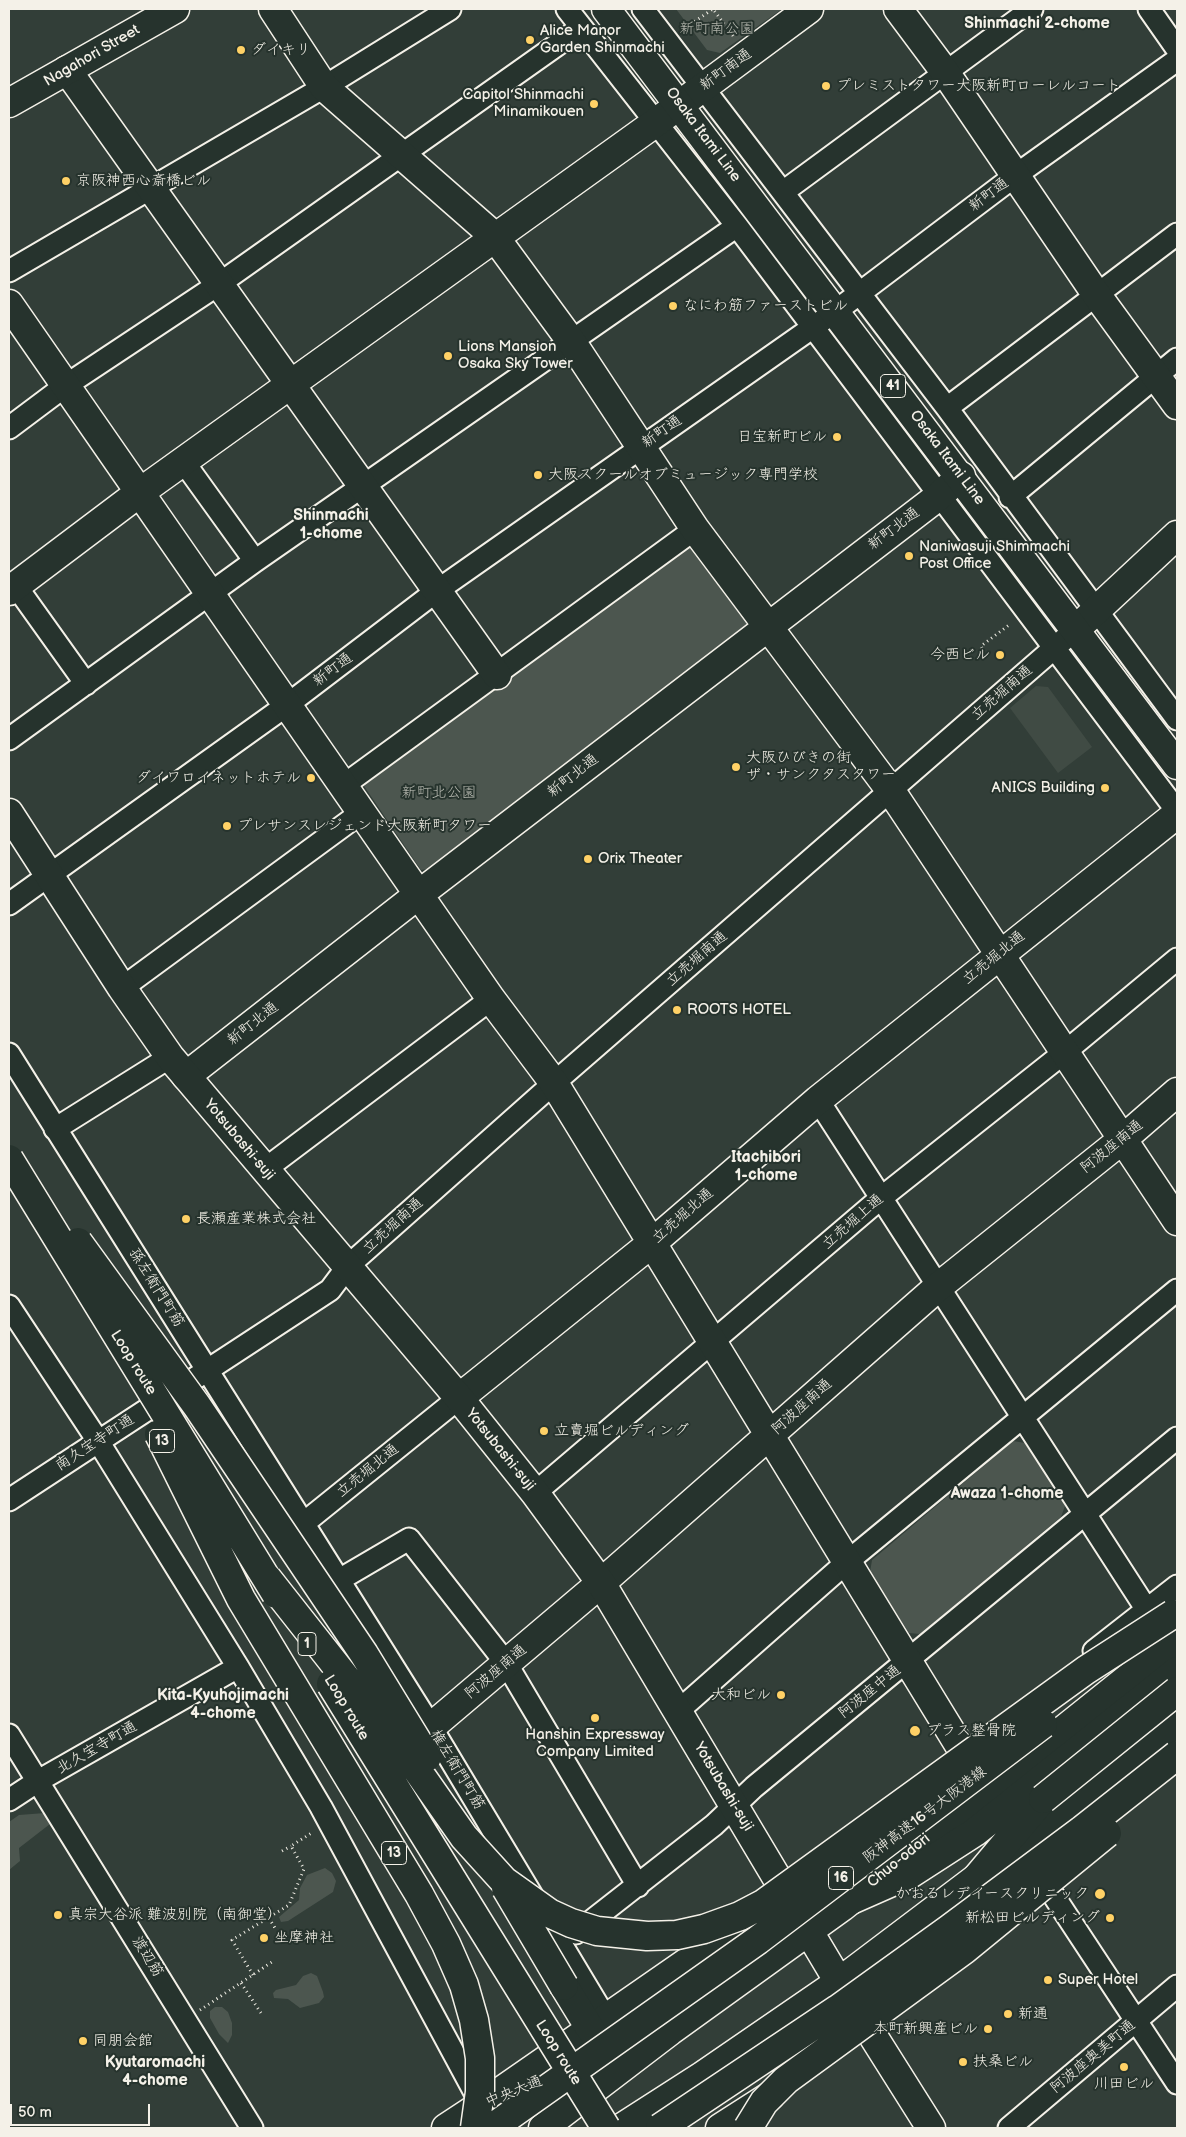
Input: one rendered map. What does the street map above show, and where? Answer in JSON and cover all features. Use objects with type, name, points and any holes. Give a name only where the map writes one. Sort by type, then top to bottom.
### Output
[{"type":"main road","name":"Nagahori Street","points":[[9,103],[175,9]]},
{"type":"main road","points":[[273,9],[324,87],[494,236],[571,341],[695,529],[769,625],[891,791],[1177,1221]]},
{"type":"main road","name":"Osaka Itami Line","points":[[606,9],[691,95],[836,311],[961,476],[1065,639],[1177,765]]},
{"type":"main road","name":"新町南通","points":[[12,588],[183,461],[494,236],[655,123],[809,9]]},
{"type":"main road","points":[[898,9],[945,72],[1016,174],[1096,294],[1166,367],[1177,405]]},
{"type":"main road","points":[[67,70],[152,186],[218,284],[497,675]]},
{"type":"main road","points":[[9,304],[139,494],[344,785],[418,895],[491,999],[554,1083],[907,1662],[988,1791]]},
{"type":"main road","name":"新町北通","points":[[178,1067],[418,895],[939,496],[961,476]]},
{"type":"main road","name":"立売堀南通","points":[[1065,639],[1177,535]]},
{"type":"main road","name":"立売堀北通","points":[[459,1398],[652,1243],[818,1100],[1177,812]]},
{"type":"main road","name":"Yotsubashi-suji","points":[[9,813],[122,988],[178,1067],[459,1398],[535,1494],[601,1582],[677,1712],[788,1892],[868,2030],[931,2128]]},
{"type":"main road","name":"阿波座南通","points":[[431,1727],[770,1435],[938,1286],[1123,1139],[1177,1092]]},
{"type":"main road","points":[[9,1147],[197,1406],[364,1654],[564,1986],[598,2025]]},
{"type":"main road","name":"Loop route","points":[[9,1159],[83,1282],[606,2128]]},
{"type":"main road","name":"13","points":[[83,1282],[241,1599],[419,1894],[446,1944],[464,1985],[474,2020],[480,2058],[480,2092],[483,2120]]},
{"type":"main road","name":"16","points":[[267,1578],[408,1757],[464,1837],[504,1881],[548,1913],[571,1923],[596,1931],[648,1936],[677,1935],[704,1929],[740,1916],[763,1904],[1086,1670],[1169,1619]]},
{"type":"main road","name":"阪神高速16号大阪港線","points":[[483,2120],[726,1963],[894,1838],[1095,1683],[1169,1619]]},
{"type":"main road","name":"Chuo-odori","points":[[546,2126],[670,2031],[811,1931],[988,1791],[1169,1619]]},
{"type":"main road","points":[[974,1881],[1038,1793],[1177,1671]]},
{"type":"main road","points":[[851,1900],[910,1874],[1038,1793],[1177,1691]]},
{"type":"main road","points":[[621,2128],[702,2076],[839,1982],[974,1881],[1177,1723]]},
{"type":"main road","points":[[660,2128],[838,2009],[949,1929],[1082,1830],[1177,1755]]},
{"type":"main road","points":[[748,2128],[764,2102],[786,2080],[964,1950],[1177,1773]]},
{"type":"main road","points":[[483,2120],[598,2025],[788,1892]]},
{"type":"main road","points":[[720,2128],[868,2030]]},
{"type":"main road","name":"中央大通","points":[[446,2128],[483,2120],[670,2031]]},
{"type":"main road","points":[[655,2128],[702,2076]]},
{"type":"street","points":[[9,271],[324,87],[450,9]]},
{"type":"street","points":[[567,9],[737,226],[939,496],[1065,639],[1177,812]]},
{"type":"street","points":[[643,9],[691,95],[783,192],[947,408],[1010,497],[1177,719]]},
{"type":"street","points":[[783,192],[1032,9]]},
{"type":"street","points":[[1149,9],[1177,49]]},
{"type":"street","points":[[9,428],[65,386],[218,284],[581,28]]},
{"type":"street","name":"新町通","points":[[9,904],[288,705],[438,590],[836,311],[1016,174],[1177,60]]},
{"type":"street","points":[[9,739],[211,595],[255,561],[737,226]]},
{"type":"street","points":[[947,408],[1177,234]]},
{"type":"street","points":[[1010,497],[1166,367]]},
{"type":"street","points":[[183,461],[255,561]]},
{"type":"street","points":[[344,785],[695,529]]},
{"type":"street","points":[[12,588],[86,684]]},
{"type":"street","name":"立売堀南通","points":[[208,1370],[330,1290],[348,1266],[554,1083],[1065,639]]},
{"type":"street","points":[[122,988],[362,812]]},
{"type":"street","name":"立売堀上通","points":[[535,1494],[881,1198],[1065,1052],[1177,959]]},
{"type":"street","points":[[264,1170],[491,999]]},
{"type":"street","name":"孫左衛門町筋","points":[[9,1054],[304,1523]]},
{"type":"street","points":[[55,1129],[178,1067]]},
{"type":"street","points":[[818,1100],[1086,1515],[1169,1619]]},
{"type":"street","points":[[677,1712],[847,1562],[1177,1290]]},
{"type":"street","points":[[9,1306],[98,1441],[238,1667],[328,1821],[483,2120],[497,2128]]},
{"type":"street","name":"南久宝寺町通","points":[[9,1500],[208,1370]]},
{"type":"street","name":"立売堀北通","points":[[304,1523],[459,1398]]},
{"type":"street","name":"阿波座中通","points":[[562,1944],[714,1825],[754,1787],[1177,1438]]},
{"type":"street","name":"権左衛門町筋","points":[[304,1523],[431,1727],[562,1944],[598,2025]]},
{"type":"street","points":[[339,1580],[409,1539],[506,1663],[638,1886]]},
{"type":"street","points":[[788,1892],[963,1752],[1169,1619],[1177,1586]]},
{"type":"street","name":"北久宝寺町通","points":[[9,1800],[38,1781],[238,1667]]},
{"type":"street","name":"渡辺筋","points":[[9,1735],[252,2128]]},
{"type":"street","points":[[868,2030],[906,1985],[1177,1773]]},
{"type":"street","points":[[1042,1878],[1177,2083]]},
{"type":"street","name":"阿波座奥美町通","points":[[1009,2128],[1177,1986]]},
{"type":"path","points":[[682,30],[713,9],[738,43]]},
{"type":"path","points":[[982,648],[981,646],[1009,625]]},
{"type":"path","points":[[282,1852],[328,1821]]},
{"type":"path","points":[[253,1975],[232,1940],[289,1905],[304,1869],[291,1846]]},
{"type":"path","points":[[269,1918],[275,1928]]},
{"type":"path","points":[[186,2019],[272,1962]]},
{"type":"path","points":[[241,1983],[261,2013]]},
{"type":"shaded area","points":[[1036,686],[1048,687],[1092,747],[1058,773],[1010,708]]},
{"type":"green space","name":"新町南公園","points":[[676,9],[782,9],[720,53],[707,50]]},
{"type":"green space","name":"新町北公園","points":[[685,544],[697,544],[747,616],[746,625],[434,868],[421,870],[364,786],[367,777]]},
{"type":"green space","points":[[1013,1441],[1025,1443],[1065,1506],[1061,1517],[920,1634],[909,1633],[870,1572],[872,1560]]},
{"type":"green space","points":[[45,1813],[50,1824],[19,1848],[20,1861],[9,1870],[9,1822],[19,1815]]},
{"type":"green space","points":[[325,1868],[332,1873],[336,1881],[333,1892],[288,1921],[281,1922],[279,1917],[299,1900],[300,1888],[307,1875]]},
{"type":"green space","points":[[311,1973],[317,1976],[323,1992],[324,1997],[319,2003],[300,2008],[288,1999],[274,1998],[273,1993],[276,1990],[296,1985],[303,1976]]},
{"type":"green space","points":[[215,2007],[222,2007],[228,2012],[232,2023],[232,2035],[228,2043],[219,2034],[210,2018],[210,2011]]},
{"type":"place","name":"Alice Manor Garden Shinmachi","points":[[530,40]]},
{"type":"place","name":"ダイキリ","points":[[241,50]]},
{"type":"place","name":"プレミストタワー大阪新町ローレルコート","points":[[826,86]]},
{"type":"place","name":"Capitol Shinmachi Minamikouen","points":[[594,104]]},
{"type":"place","name":"京阪神西心斎橋ビル","points":[[66,181]]},
{"type":"place","name":"なにわ筋ファーストビル","points":[[673,306]]},
{"type":"place","name":"Lions Mansion Osaka Sky Tower","points":[[448,356]]},
{"type":"place","name":"日宝新町ビル","points":[[837,437]]},
{"type":"place","name":"大阪スクールオブミュージック専門学校","points":[[538,475]]},
{"type":"place","name":"Naniwasuji Shimmachi Post Office","points":[[909,556]]},
{"type":"place","name":"今西ビル","points":[[1000,655]]},
{"type":"place","name":"大阪ひびきの街 ザ・サンクタスタワー","points":[[736,767]]},
{"type":"place","name":"ダイワロイネットホテル","points":[[311,778]]},
{"type":"place","name":"ANICS Building","points":[[1105,788]]},
{"type":"place","name":"プレサンスレジェンド大阪新町タワー","points":[[227,826]]},
{"type":"place","name":"Orix Theater","points":[[588,859]]},
{"type":"place","name":"ROOTS HOTEL","points":[[677,1010]]},
{"type":"place","name":"長瀬産業株式会社","points":[[186,1219]]},
{"type":"place","name":"立賣堀ビルディング","points":[[544,1431]]},
{"type":"place","name":"大和ビル","points":[[781,1695]]},
{"type":"place","name":"Hanshin Expressway Company Limited","points":[[595,1718]]},
{"type":"place","name":"プラス整骨院","points":[[915,1731]]},
{"type":"place","name":"かおるレデイースクリニック","points":[[1100,1894]]},
{"type":"place","name":"真宗大谷派 難波別院（南御堂）","points":[[58,1915]]},
{"type":"place","name":"新松田ビルディング","points":[[1110,1918]]},
{"type":"place","name":"坐摩神社","points":[[264,1938]]},
{"type":"place","name":"Super Hotel","points":[[1048,1980]]},
{"type":"place","name":"新通","points":[[1008,2014]]},
{"type":"place","name":"本町新興産ビル","points":[[988,2029]]},
{"type":"place","name":"同朋会館","points":[[83,2041]]},
{"type":"place","name":"扶桑ビル","points":[[963,2062]]},
{"type":"place","name":"川田ビル","points":[[1124,2067]]},
{"type":"district","name":"Shinmachi 2-chome","points":[[1037,24]]},
{"type":"district","name":"Shinmachi 1-chome","points":[[331,525]]},
{"type":"district","name":"Itachibori 1-chome","points":[[766,1167]]},
{"type":"district","name":"Awaza 1-chome","points":[[1007,1494]]},
{"type":"district","name":"Kita-Kyuhojimachi 4-chome","points":[[223,1705]]},
{"type":"district","name":"Kyutaromachi 4-chome","points":[[155,2072]]}]
